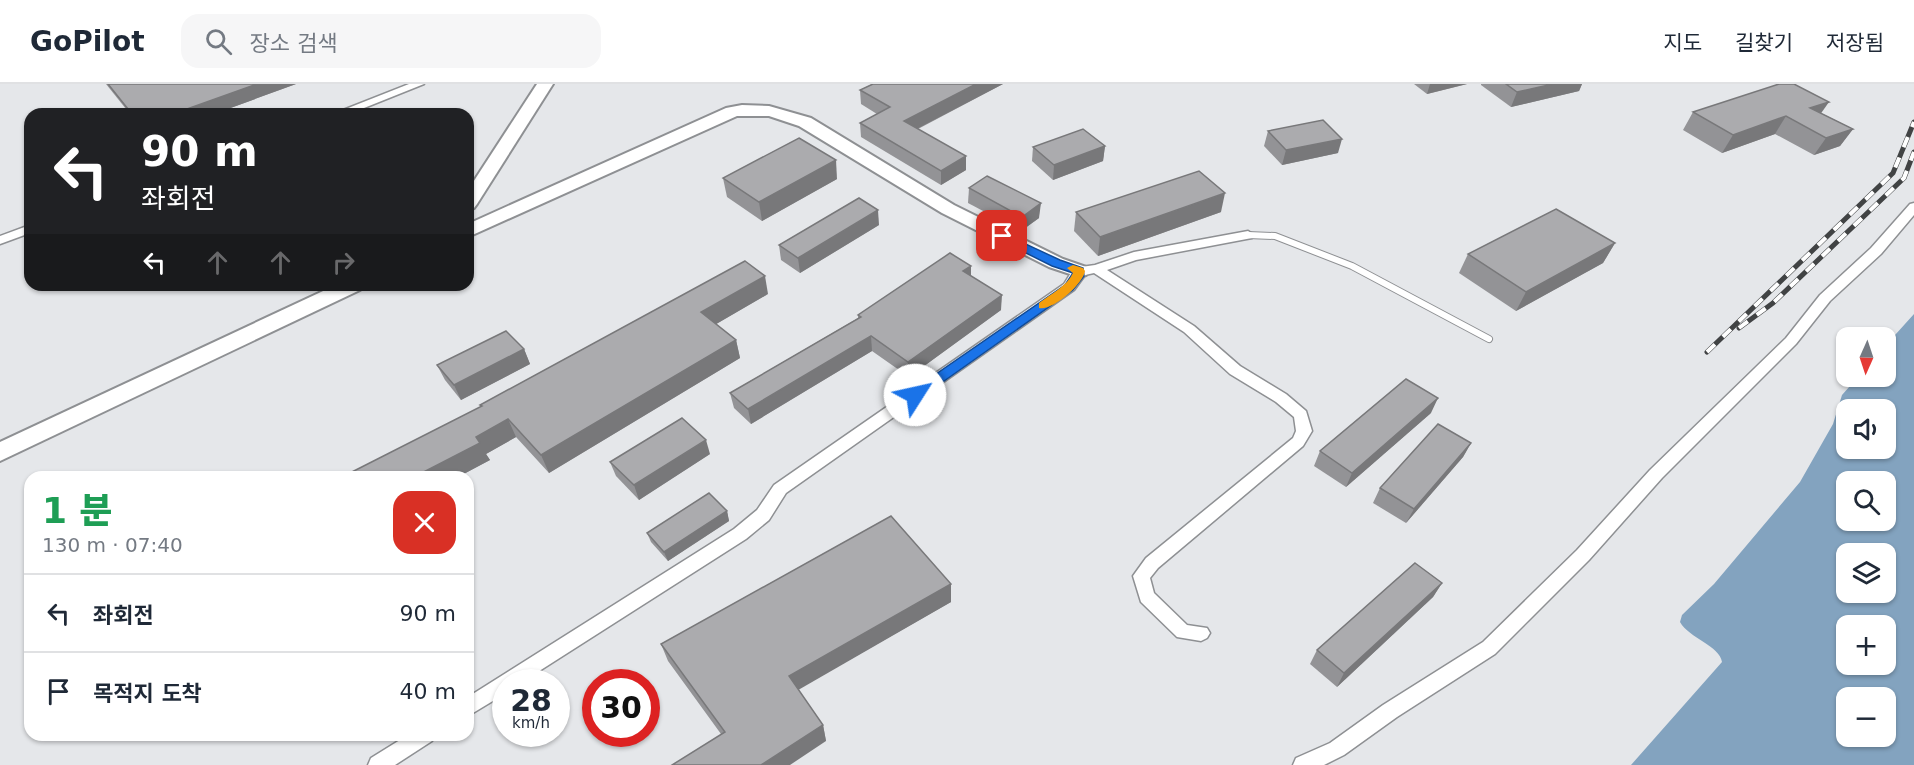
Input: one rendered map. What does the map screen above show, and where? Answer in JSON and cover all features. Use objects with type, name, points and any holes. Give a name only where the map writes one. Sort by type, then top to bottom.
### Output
[{"type":"street","points":[[355,108],[419,84]]},
{"type":"street","points":[[474,195],[545,84]]},
{"type":"street","points":[[474,228],[732,112],[757,108],[781,112],[805,122],[948,209],[1056,263],[1088,270],[1189,329],[1235,370],[1281,398],[1301,415],[1304,431],[1298,442],[1152,563],[1141,576],[1147,597],[1183,632],[1202,633]]},
{"type":"street","points":[[1303,765],[1337,749],[1390,711],[1489,648],[1583,555],[1656,474],[1791,341],[1825,298],[1876,251],[1914,207]]},
{"type":"street","points":[[0,240],[24,231]]},
{"type":"street","points":[[528,669],[740,534],[763,515],[780,489],[1069,287],[1078,276],[1088,270],[1134,256],[1248,235]]},
{"type":"street","points":[[0,452],[340,291]]},
{"type":"street","points":[[474,704],[492,692]]},
{"type":"street","points":[[378,765],[416,741]]},
{"type":"lane","points":[[1248,235],[1275,236],[1352,266],[1489,339]]},
{"type":"water","points":[[1914,314],[1914,765],[1631,765],[1722,662],[1716,651],[1684,628],[1680,622],[1682,615],[1714,584],[1800,482],[1833,424],[1836,414],[1836,459],[1896,459],[1896,399],[1841,399],[1849,387],[1896,387],[1896,334]]},
{"type":"building","points":[[108,84],[257,84],[190,108],[127,108]]},
{"type":"building","points":[[873,84],[976,84],[904,121],[966,156],[941,171],[860,123],[890,107],[860,90]]},
{"type":"building","points":[[1506,84],[1553,84],[1517,92]]},
{"type":"building","points":[[1779,84],[1794,84],[1829,102],[1810,108],[1853,129],[1826,138],[1786,116],[1733,135],[1693,112]]},
{"type":"building","points":[[1323,120],[1342,139],[1286,150],[1268,131]]},
{"type":"building","points":[[1083,129],[1105,146],[1054,165],[1033,147]]},
{"type":"building","points":[[799,138],[836,160],[759,202],[723,178]]},
{"type":"building","points":[[1199,171],[1225,193],[1100,237],[1076,212]]},
{"type":"building","points":[[987,176],[1041,203],[1022,217],[969,188]]},
{"type":"building","points":[[859,198],[878,210],[798,258],[779,245]]},
{"type":"building","points":[[1556,209],[1615,243],[1526,292],[1468,254]]},
{"type":"building","points":[[950,253],[971,266],[963,271],[1002,295],[908,362],[871,336],[748,409],[730,393],[861,317],[858,315]]},
{"type":"building","points":[[745,261],[765,276],[701,312],[736,340],[541,455],[508,419],[476,437],[480,443],[426,471],[354,471],[482,406],[480,405]]},
{"type":"building","points":[[506,331],[524,349],[454,385],[437,365]]},
{"type":"building","points":[[1406,379],[1438,398],[1352,473],[1320,451]]},
{"type":"building","points":[[682,418],[706,440],[634,485],[610,462]]},
{"type":"building","points":[[1438,424],[1471,443],[1414,509],[1380,488]]},
{"type":"building","points":[[709,493],[727,511],[664,552],[647,533]]},
{"type":"building","points":[[891,516],[951,584],[789,676],[823,725],[761,765],[672,765],[725,732],[661,644]]},
{"type":"building","points":[[1415,563],[1442,583],[1344,673],[1317,650]]},
{"type":"railway","points":[[1707,352],[1893,173],[1914,122]]},
{"type":"railway","points":[[1739,328],[1773,303],[1904,178],[1914,152]]},
{"type":"slow traffic","points":[[1043,305],[1069,287],[1078,276],[1079,271],[1073,268]]},
{"type":"route","points":[[915,395],[1069,287],[1078,276],[1079,271],[1056,263],[1002,236]]}]
